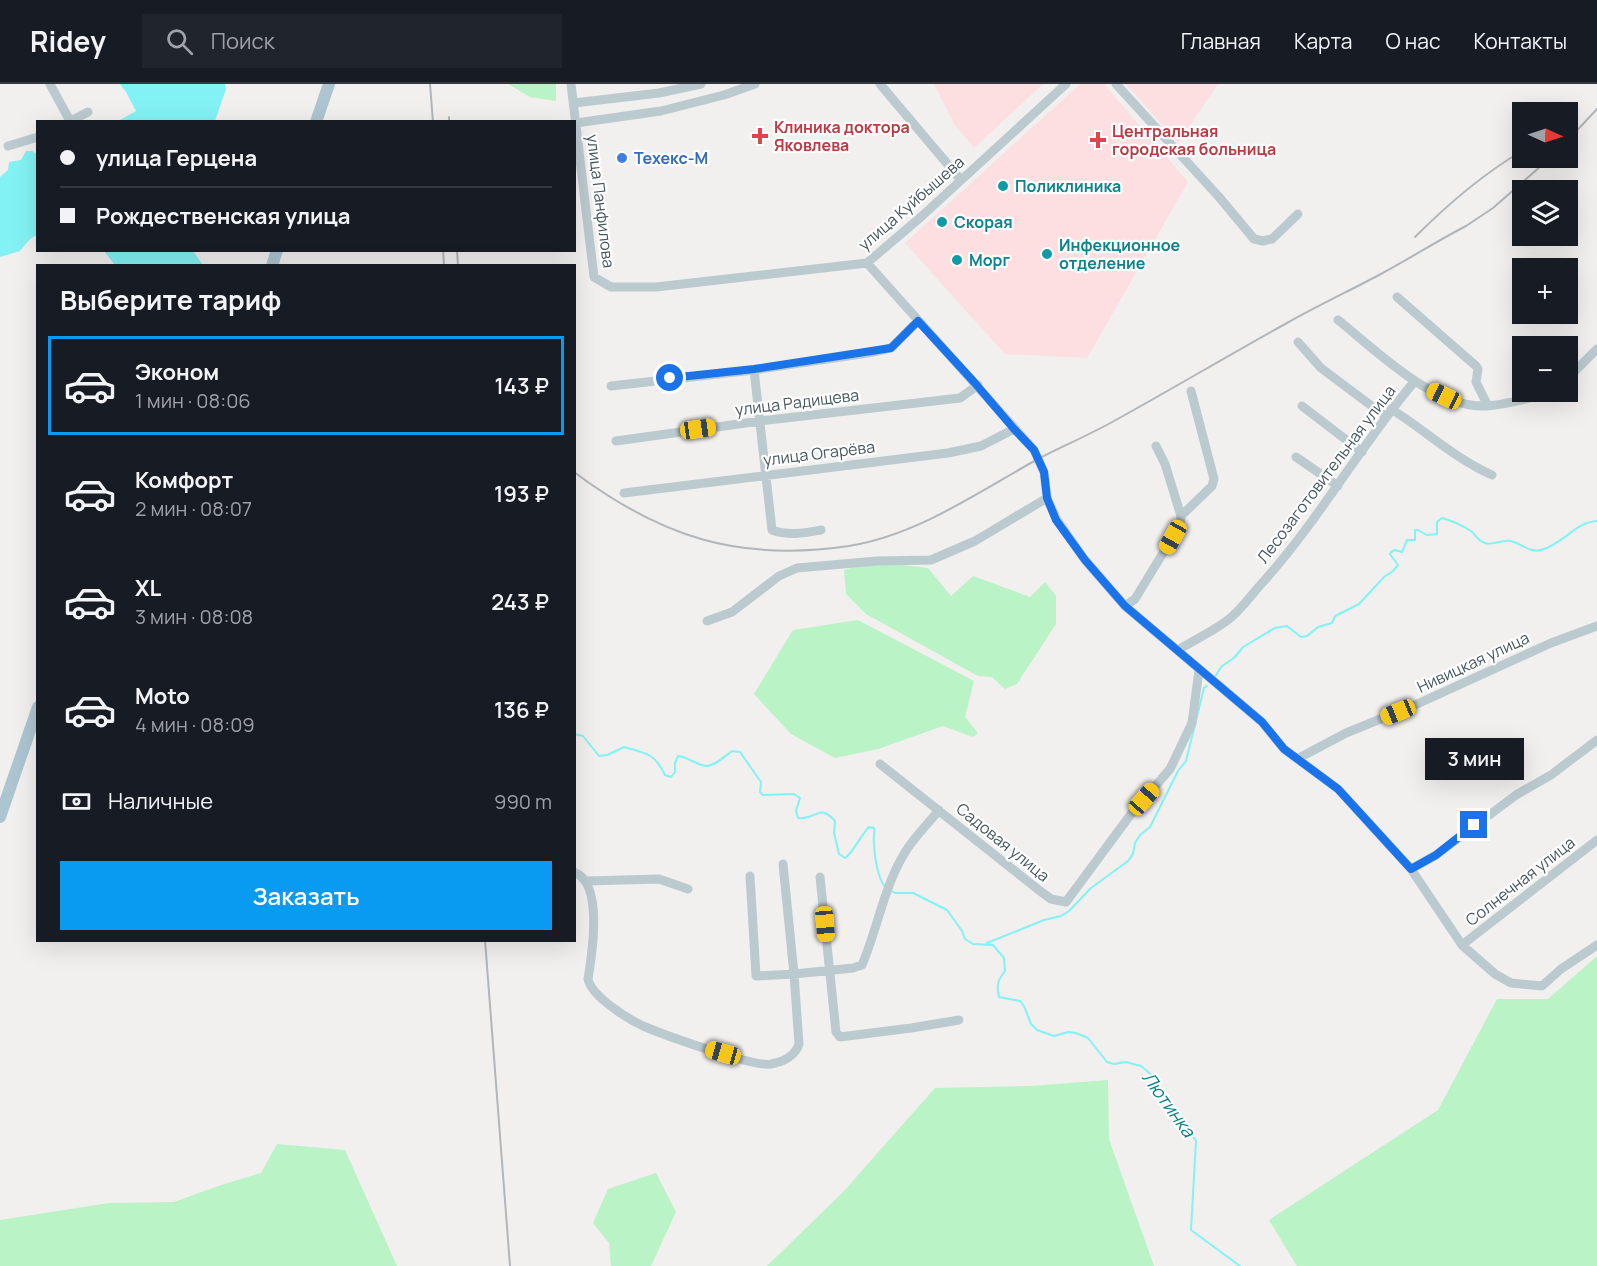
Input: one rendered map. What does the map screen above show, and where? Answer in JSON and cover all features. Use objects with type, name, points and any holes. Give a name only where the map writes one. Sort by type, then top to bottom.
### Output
[{"type":"main road","points":[[317,120],[329,84]]},
{"type":"main road","points":[[0,817],[36,713]]},
{"type":"street","points":[[50,84],[68,120]]},
{"type":"street","name":"улица Панфилова","points":[[571,84],[576,120]]},
{"type":"street","points":[[574,103],[658,93],[701,84]]},
{"type":"street","points":[[576,123],[661,111],[724,95],[754,84]]},
{"type":"street","points":[[880,84],[961,180]]},
{"type":"street","name":"улица Куйбышева","points":[[602,283],[611,287],[656,287],[867,263],[1066,84]]},
{"type":"street","points":[[1116,84],[1254,239],[1263,241],[1272,239],[1298,214]]},
{"type":"street","points":[[71,120],[88,112]]},
{"type":"street","name":"улица Панфилова","points":[[576,123],[594,277],[602,283]]},
{"type":"street","points":[[8,146],[36,138]]},
{"type":"street","points":[[867,263],[1034,450],[1044,472],[1047,498],[1056,520],[1085,560],[1125,606],[1262,722],[1284,749],[1338,789],[1411,869],[1462,945],[1495,974],[1511,983],[1542,986],[1561,969],[1597,945]]},
{"type":"street","points":[[1397,297],[1476,366],[1478,369],[1476,382],[1488,406]]},
{"type":"street","points":[[1338,320],[1414,382],[1461,404],[1488,406],[1512,401]]},
{"type":"street","points":[[610,386],[754,369],[891,348],[918,321]]},
{"type":"street","points":[[1298,342],[1321,368],[1450,452],[1492,475]]},
{"type":"street","points":[[1578,368],[1597,350]]},
{"type":"street","points":[[754,369],[772,530],[799,534],[821,530]]},
{"type":"street","name":"Лесозаготовительная улица","points":[[1178,650],[1229,619],[1296,544],[1388,412],[1414,382]]},
{"type":"street","name":"улица Радищева","points":[[616,441],[760,421],[960,398],[978,385]]},
{"type":"street","points":[[1181,516],[1212,486],[1214,478],[1191,391]]},
{"type":"street","points":[[1302,406],[1362,452]]},
{"type":"street","name":"улица Огарёва","points":[[624,493],[948,453],[981,446],[1014,429]]},
{"type":"street","points":[[1125,606],[1135,599],[1180,525],[1181,516],[1165,464],[1156,446]]},
{"type":"street","points":[[1296,457],[1338,486]]},
{"type":"street","points":[[707,621],[732,612],[779,576],[797,568],[877,561],[931,560],[975,542],[1047,498]]},
{"type":"street","name":"Нивицкая улица","points":[[1298,759],[1346,733],[1415,705],[1551,642],[1597,626]]},
{"type":"street","name":"Садовая улица","points":[[880,764],[1051,899],[1066,902],[1131,814],[1170,768],[1192,723],[1199,670]]},
{"type":"street","points":[[1411,869],[1436,855],[1516,795],[1551,775],[1597,740]]},
{"type":"street","points":[[750,876],[756,976],[829,971],[862,965],[903,855],[939,810]]},
{"type":"street","name":"Солнечная улица","points":[[1462,945],[1597,840]]},
{"type":"street","points":[[576,873],[587,881],[592,894],[594,942],[588,979],[589,985],[601,998],[643,1026],[705,1048],[758,1064],[769,1065],[787,1059],[796,1051],[799,1044],[795,974],[783,864]]},
{"type":"street","points":[[820,877],[836,1032],[840,1037],[959,1020]]},
{"type":"street","points":[[587,881],[659,879],[688,888]]},
{"type":"shaded area","points":[[934,84],[1043,84],[974,148],[955,125]]},
{"type":"shaded area","points":[[1080,84],[1104,84],[1188,182],[1087,358],[1005,354],[905,243]]},
{"type":"shaded area","points":[[1126,84],[1218,84],[1178,143]]},
{"type":"green space","points":[[508,84],[556,84],[556,101],[530,97]]},
{"type":"green space","points":[[894,564],[928,568],[951,596],[973,576],[1030,597],[1045,582],[1056,596],[1056,624],[1017,684],[1005,689],[992,677],[978,676],[866,614],[846,594],[844,570],[858,566]]},
{"type":"green space","points":[[858,620],[974,681],[965,717],[978,733],[973,737],[943,726],[878,749],[835,758],[791,734],[754,694],[793,630]]},
{"type":"green space","points":[[1597,956],[1597,1266],[1297,1266],[1269,1220],[1438,1110],[1497,999],[1548,999]]},
{"type":"green space","points":[[1108,1080],[1109,1139],[1154,1266],[767,1266],[843,1192],[935,1088],[1031,1086]]},
{"type":"green space","points":[[277,1144],[345,1150],[397,1266],[0,1266],[0,1220],[109,1203],[174,1202],[261,1173]]},
{"type":"green space","points":[[656,1173],[676,1212],[651,1266],[611,1266],[609,1243],[593,1223],[608,1189]]},
{"type":"water","points":[[120,84],[225,84],[226,89],[215,120],[120,120],[136,111]]},
{"type":"water","points":[[26,151],[36,153],[36,236],[20,251],[0,257],[0,177],[8,170],[9,162],[21,160]]},
{"type":"water","points":[[105,252],[194,252],[202,264],[114,264]]},
{"type":"waterway","points":[[1214,678],[1222,666],[1234,658],[1243,647],[1275,628],[1287,626],[1301,637],[1307,636],[1318,627],[1332,623],[1335,616],[1359,604],[1398,565],[1390,554],[1391,552],[1395,550],[1402,552],[1407,540],[1415,540],[1415,530],[1427,535],[1437,534],[1437,522],[1442,518],[1468,529],[1485,543],[1511,541],[1537,551],[1556,543],[1582,525],[1597,521]]},
{"type":"waterway","points":[[987,943],[1044,920],[1061,916],[1069,911],[1091,888],[1128,861],[1133,854],[1135,843],[1140,835],[1150,827],[1178,771],[1186,761],[1204,688],[1207,686]]},
{"type":"waterway","name":"Лютинка","points":[[576,734],[583,736],[599,756],[624,747],[649,755],[654,758],[665,775],[671,777],[675,772],[678,756],[709,766],[732,751],[740,752],[761,782],[760,792],[763,795],[794,794],[800,798],[796,811],[798,818],[809,817],[821,812],[835,821],[834,833],[839,854],[845,858],[869,827],[874,828],[876,860],[880,878],[885,887]]},
{"type":"waterway","name":"Лютинка","points":[[890,890],[895,893],[913,893],[947,910],[965,939],[973,944],[993,945],[1004,958],[1005,971],[999,980],[999,997],[1020,1001],[1031,1024],[1037,1030],[1054,1036],[1068,1032],[1076,1033],[1088,1038],[1107,1062],[1114,1064],[1126,1062],[1141,1066],[1153,1076],[1196,1141],[1191,1230],[1240,1266]]},
{"type":"railway","points":[[430,84],[433,120]]},
{"type":"railway","points":[[1578,129],[1597,109]]},
{"type":"railway","points":[[1415,237],[1466,190],[1512,158]]},
{"type":"railway","points":[[576,473],[639,514],[671,529],[704,540],[737,547],[772,550],[809,550],[849,546],[874,540],[947,511],[1038,459],[1114,421],[1298,317],[1401,263],[1493,208],[1539,168]]},
{"type":"railway","points":[[443,252],[444,264]]},
{"type":"railway","points":[[457,252],[458,264]]},
{"type":"railway","points":[[485,942],[510,1266]]},
{"type":"place","name":"Клиника доктора Яковлева","points":[[760,136]]},
{"type":"place","name":"Центральная городская больница","points":[[1098,140]]},
{"type":"place","name":"Техекс-М","points":[[622,158]]},
{"type":"place","name":"Поликлиника","points":[[1003,186]]},
{"type":"place","name":"Скорая","points":[[942,222]]},
{"type":"place","name":"Инфекционное отделение","points":[[1047,254]]},
{"type":"place","name":"Морг","points":[[957,260]]},
{"type":"route","points":[[670,378],[754,369],[891,348],[918,321],[1034,450],[1044,472],[1047,498],[1056,520],[1085,560],[1125,606],[1262,722],[1284,749],[1338,789],[1411,869],[1436,855],[1474,825]]}]
